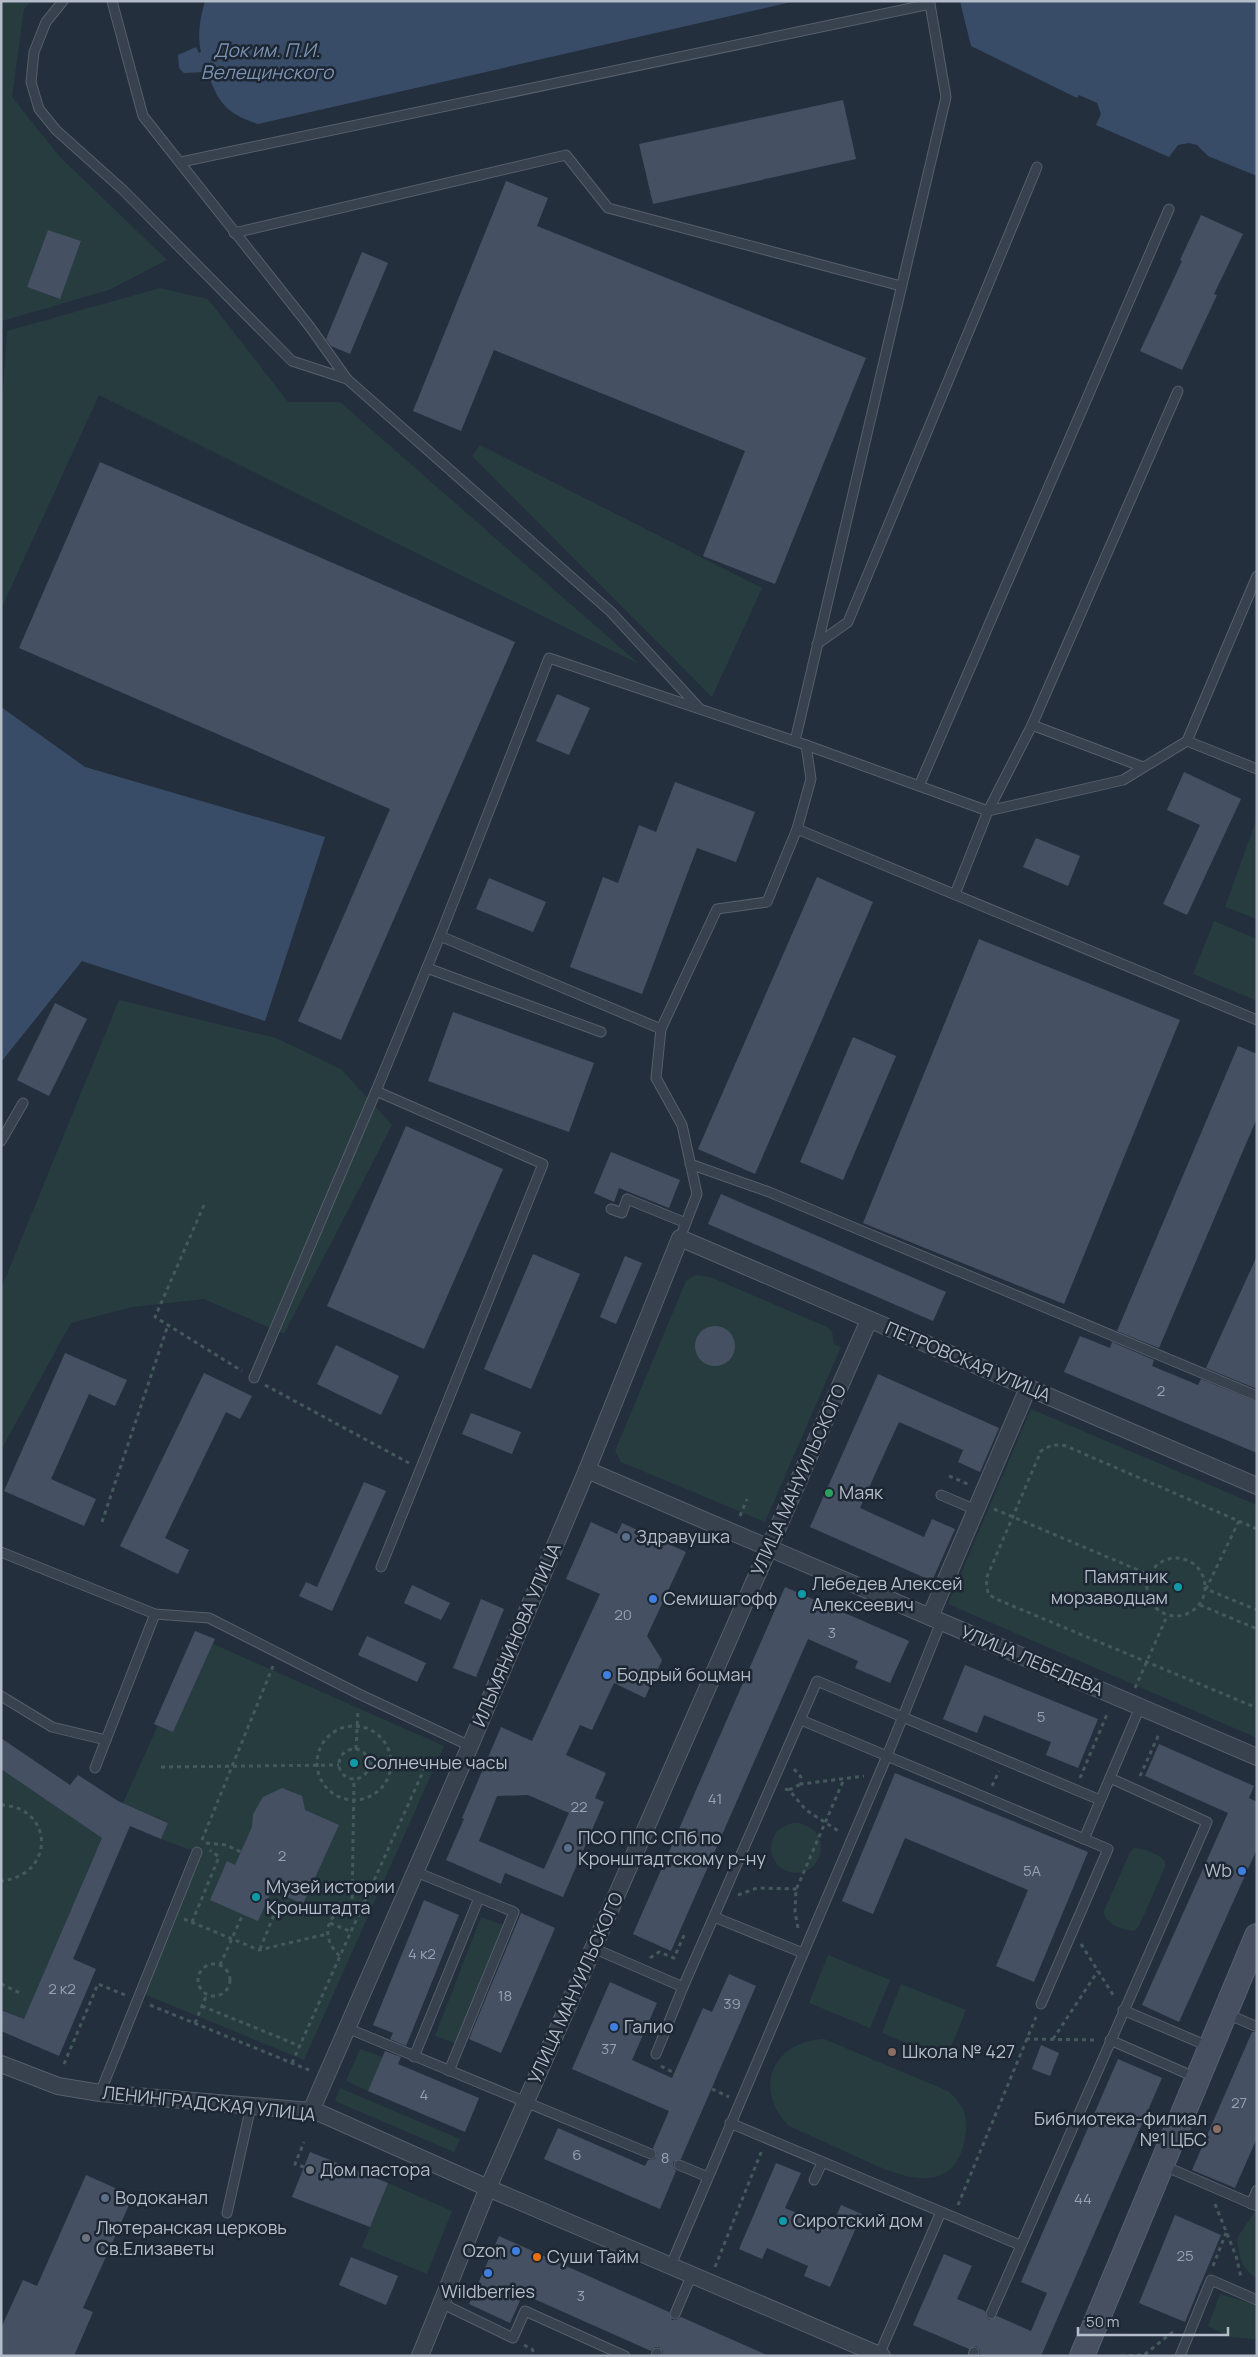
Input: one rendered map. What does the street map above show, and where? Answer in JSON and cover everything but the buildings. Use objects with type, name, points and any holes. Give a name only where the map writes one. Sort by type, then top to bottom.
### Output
[{"type":"street","name":"ПЕТРОВСКАЯ УЛИЦА","points":[[683,1231],[869,1320],[1257,1486]]},
{"type":"street","name":"ИЛЬМЯНИНОВА УЛИЦА","points":[[311,2111],[416,1872],[587,1470],[683,1231]]},
{"type":"street","name":"УЛИЦА МАНУИЛЬСКОГО","points":[[420,2356],[488,2188],[869,1320]]},
{"type":"street","points":[[936,1619],[983,1509],[1028,1388]]},
{"type":"street","name":"УЛИЦА ЛЕБЕДЕВА","points":[[587,1470],[1257,1757]]},
{"type":"street","points":[[1082,2356],[1257,1936]]},
{"type":"street","name":"ЛЕНИНГРАДСКАЯ УЛИЦА","points":[[1,2064],[58,2086],[100,2093],[311,2111],[692,2274],[873,2354]]},
{"type":"lane","points":[[63,1],[46,22],[34,52],[30,82],[39,109],[56,130],[123,190],[292,361],[347,379]]},
{"type":"lane","points":[[112,1],[143,116],[310,327],[347,379],[611,612],[699,708]]},
{"type":"lane","points":[[181,162],[930,4],[946,97],[795,741]]},
{"type":"lane","points":[[234,233],[566,155],[608,208],[901,286]]},
{"type":"lane","points":[[817,644],[848,622],[1037,167]]},
{"type":"lane","points":[[919,786],[1169,209]]},
{"type":"lane","points":[[954,894],[988,812],[1032,725],[1178,391]]},
{"type":"lane","points":[[254,1378],[427,968],[549,658],[795,741],[988,812],[1122,780],[1187,741],[1257,576]]},
{"type":"lane","points":[[1032,725],[1143,767]]},
{"type":"lane","points":[[1187,741],[1257,769]]},
{"type":"lane","points":[[611,1209],[622,1213],[628,1199],[683,1231],[697,1194],[682,1125],[656,1078],[662,1029],[718,909],[767,902],[797,829],[811,779],[806,745]]},
{"type":"lane","points":[[797,829],[1257,1020]]},
{"type":"lane","points":[[440,936],[662,1029]]},
{"type":"lane","points":[[427,968],[601,1032]]},
{"type":"lane","points":[[376,1091],[543,1164],[381,1566]]},
{"type":"lane","points":[[1,1141],[23,1103]]},
{"type":"lane","points":[[690,1164],[769,1192],[1257,1396]]},
{"type":"lane","points":[[941,1495],[983,1509]]},
{"type":"lane","points":[[1,1552],[155,1614],[209,1618],[470,1746]]},
{"type":"lane","points":[[95,1768],[155,1614]]},
{"type":"lane","points":[[671,2265],[887,1756],[903,1716],[936,1619]]},
{"type":"lane","points":[[656,2054],[683,1987],[817,1681],[1100,1800]]},
{"type":"lane","points":[[1,1696],[52,1727],[106,1740]]},
{"type":"lane","points":[[1084,1839],[1140,1707]]},
{"type":"lane","points":[[801,1720],[1108,1849],[1041,2004]]},
{"type":"lane","points":[[991,2314],[1207,1822],[1110,1778]]},
{"type":"lane","points":[[100,2093],[196,1852]]},
{"type":"lane","points":[[416,1872],[514,1912],[449,2071]]},
{"type":"lane","points":[[414,2057],[479,1898]]},
{"type":"lane","points":[[714,1917],[803,1952]]},
{"type":"lane","points":[[593,1948],[683,1987]]},
{"type":"lane","points":[[1123,2010],[1210,2047]]},
{"type":"lane","points":[[1225,2013],[1255,2026]]},
{"type":"lane","points":[[347,2028],[651,2154]]},
{"type":"lane","points":[[1110,2040],[1198,2078]]},
{"type":"lane","points":[[227,2212],[251,2106]]},
{"type":"lane","points":[[730,2123],[1020,2245]]},
{"type":"lane","points":[[814,2180],[822,2163]]},
{"type":"lane","points":[[679,2165],[708,2177]]},
{"type":"lane","points":[[1162,2165],[1254,2205],[1257,2190]]},
{"type":"lane","points":[[873,2354],[941,2212]]},
{"type":"lane","points":[[675,2314],[692,2274]]},
{"type":"lane","points":[[1180,2356],[1211,2280],[1257,2300]]},
{"type":"lane","points":[[441,2303],[513,2338],[525,2311],[625,2356]]},
{"type":"path","points":[[102,1522],[168,1325]]},
{"type":"path","points":[[1257,1529],[1066,1446],[1056,1444],[1048,1446],[1041,1451],[986,1579],[988,1594],[1257,1708]]},
{"type":"path","points":[[739,1519],[747,1499]]},
{"type":"path","points":[[983,1509],[1012,1517],[1150,1575]]},
{"type":"path","points":[[1206,1589],[1205,1578],[1201,1570],[1185,1559],[1167,1559],[1158,1564],[1150,1575],[1147,1590],[1150,1600],[1156,1609],[1167,1616],[1184,1616],[1200,1606],[1206,1589],[1239,1521]]},
{"type":"path","points":[[1206,1589],[1257,1610]]},
{"type":"path","points":[[1200,1606],[1257,1629]]},
{"type":"path","points":[[1134,1690],[1167,1616]]},
{"type":"path","points":[[196,1852],[279,1653]]},
{"type":"path","points":[[1075,1789],[1108,1711]]},
{"type":"path","points":[[356,1749],[358,1726]]},
{"type":"path","points":[[358,1726],[369,1729],[379,1735],[391,1754],[390,1776],[384,1786],[365,1799],[353,1801],[331,1792],[323,1783],[317,1764],[320,1748],[326,1739],[335,1731],[346,1727],[358,1726]]},
{"type":"path","points":[[1134,1790],[1160,1734]]},
{"type":"path","points":[[356,1749],[366,1755],[369,1764],[366,1774],[354,1779],[343,1774],[339,1765],[345,1752],[356,1749]]},
{"type":"path","points":[[785,1757],[801,1777],[801,1784]]},
{"type":"path","points":[[369,1764],[444,1765]]},
{"type":"path","points":[[989,1794],[1002,1764]]},
{"type":"path","points":[[161,1767],[339,1765]]},
{"type":"path","points":[[292,2063],[426,1765]]},
{"type":"path","points":[[789,1790],[801,1784],[879,1774]]},
{"type":"path","points":[[352,1907],[354,1779]]},
{"type":"path","points":[[803,1952],[795,1912],[797,1889],[844,1779]]},
{"type":"path","points":[[773,1784],[789,1790],[806,1810],[852,1838]]},
{"type":"path","points":[[1,1806],[22,1809],[30,1815],[37,1824],[41,1843],[36,1862],[29,1872],[13,1880],[1,1881]]},
{"type":"path","points":[[201,1842],[226,1844],[241,1852]]},
{"type":"path","points":[[192,1922],[219,1857],[201,1842]]},
{"type":"path","points":[[722,1900],[757,1888],[797,1889]]},
{"type":"path","points":[[259,1950],[276,1910],[265,1905]]},
{"type":"path","points":[[340,1956],[329,1943],[330,1923],[338,1911],[352,1907],[363,1908]]},
{"type":"path","points":[[172,1914],[259,1950],[328,1934]]},
{"type":"path","points":[[220,1965],[243,1914]]},
{"type":"path","points":[[330,1923],[352,1932]]},
{"type":"path","points":[[1073,1931],[1123,2010]]},
{"type":"path","points":[[638,1968],[659,1952],[674,1958],[685,1933]]},
{"type":"path","points":[[214,1964],[220,1965],[230,1976],[229,1986],[217,1996],[207,1994],[200,1987],[198,1976],[204,1967],[214,1964]]},
{"type":"path","points":[[1053,2040],[1098,1971]]},
{"type":"path","points":[[1,1984],[22,1994]]},
{"type":"path","points":[[64,2064],[98,1984],[309,2070]]},
{"type":"path","points":[[195,2023],[207,1994]]},
{"type":"path","points":[[953,2217],[1041,2004]]},
{"type":"path","points":[[202,2006],[300,2046]]},
{"type":"path","points":[[1026,2039],[1110,2040]]},
{"type":"path","points":[[656,2054],[661,2067],[682,2077]]},
{"type":"path","points":[[709,2282],[767,2139]]},
{"type":"path","points":[[304,2142],[295,2164],[304,2167]]},
{"type":"path","points":[[1210,2186],[1236,2256],[1241,2274],[1240,2293]]},
{"type":"path","points":[[1211,2280],[1209,2276],[1226,2233]]},
{"type":"path","points":[[1121,2356],[1144,2355],[1185,2322],[1195,2318]]},
{"type":"green space","points":[[1,1],[31,1],[24,9],[12,97],[60,157],[167,260],[109,290],[2,321]],"holes":[[[48,230],[81,242],[59,299],[27,287]]]},
{"type":"green space","points":[[160,288],[208,299],[288,402],[340,402],[639,664],[99,395],[1,609],[1,417],[7,331]]},
{"type":"green space","points":[[480,445],[762,588],[712,697],[472,456]]},
{"type":"green space","points":[[1257,818],[1257,919],[1225,907]]},
{"type":"green space","points":[[1214,921],[1257,939],[1257,1001],[1193,974]]},
{"type":"green space","points":[[119,1000],[276,1038],[341,1069],[392,1125],[284,1334],[204,1299],[133,1307],[71,1323],[1,1450],[1,1289]]},
{"type":"green space","points":[[695,1275],[710,1277],[827,1327],[832,1332],[834,1344],[841,1347],[765,1522],[621,1462],[615,1451],[686,1281]]},
{"type":"green space","points":[[1031,1409],[1257,1505],[1257,1738],[948,1604]]},
{"type":"green space","points":[[213,1644],[444,1746],[304,2060],[144,1994],[201,1854],[161,1839],[168,1822],[123,1803],[158,1725],[173,1732]]},
{"type":"green space","points":[[1,1769],[102,1838],[24,2019],[1,2009]]},
{"type":"green space","points":[[796,1823],[805,1825],[816,1834],[821,1848],[819,1857],[810,1868],[796,1873],[787,1871],[776,1862],[771,1848],[773,1839],[782,1828]]},
{"type":"green space","points":[[1134,1848],[1146,1850],[1159,1856],[1165,1861],[1165,1867],[1139,1926],[1134,1931],[1120,1928],[1111,1923],[1105,1916],[1104,1911],[1130,1852]]},
{"type":"green space","points":[[481,1917],[503,1925],[457,2044],[435,2036]]},
{"type":"green space","points":[[828,1955],[890,1980],[870,2028],[809,2003]]},
{"type":"green space","points":[[901,1984],[966,2010],[946,2059],[882,2033]]},
{"type":"green space","points":[[824,2039],[948,2091],[958,2101],[966,2117],[965,2138],[958,2158],[948,2171],[935,2177],[920,2178],[904,2175],[870,2163],[789,2126],[778,2112],[772,2097],[770,2083],[774,2069],[781,2058],[792,2048],[806,2042]]},
{"type":"green space","points":[[360,2049],[383,2057],[368,2091],[346,2081]]},
{"type":"green space","points":[[340,2088],[460,2139],[454,2152],[335,2101]]},
{"type":"green space","points":[[388,2183],[452,2211],[427,2274],[362,2247]]},
{"type":"green space","points":[[1255,2211],[1257,2212],[1257,2278],[1247,2271],[1244,2266],[1237,2238]]},
{"type":"green space","points":[[1220,2294],[1257,2305],[1257,2335],[1254,2339],[1230,2337],[1208,2326]]},
{"type":"water","name":"Док им. П.И. Велещинского","points":[[205,1],[796,1],[258,124],[238,116],[225,106],[215,92],[207,72],[184,73],[179,68],[178,55],[196,47],[199,53],[201,52],[199,39]]},
{"type":"water","points":[[960,1],[1257,1],[1257,176],[1208,156],[1197,145],[1189,143],[1178,145],[1169,157],[1096,125],[1101,114],[1097,103],[1079,95],[1077,98],[971,46]]},
{"type":"water","points":[[1,707],[85,767],[325,837],[265,1021],[82,961],[1,1062]]},
{"type":"place","name":"Маяк","points":[[829,1493]]},
{"type":"place","name":"Здравушка","points":[[626,1537]]},
{"type":"place","name":"Памятник морзаводцам","points":[[1178,1587]]},
{"type":"place","name":"Лебедев Алексей Алексеевич","points":[[802,1594]]},
{"type":"place","name":"Семишагофф","points":[[653,1599]]},
{"type":"place","name":"Бодрый боцман","points":[[607,1675]]},
{"type":"place","name":"Солнечные часы","points":[[354,1763]]},
{"type":"place","name":"ПСО ППС СПб по Кронштадтскому р-ну","points":[[568,1848]]},
{"type":"place","name":"Wb","points":[[1242,1871]]},
{"type":"place","name":"Музей истории Кронштадта","points":[[256,1897]]},
{"type":"place","name":"Галио","points":[[614,2027]]},
{"type":"place","name":"Школа № 427","points":[[892,2052]]},
{"type":"place","name":"Библиотека-филиал №1 ЦБС","points":[[1217,2129]]},
{"type":"place","name":"Дом пастора","points":[[310,2170]]},
{"type":"place","name":"Водоканал","points":[[105,2198]]},
{"type":"place","name":"Сиротский дом","points":[[783,2221]]},
{"type":"place","name":"Лютеранская церковь Св.Елизаветы","points":[[86,2238]]},
{"type":"place","name":"Ozon","points":[[516,2251]]},
{"type":"place","name":"Суши Тайм","points":[[537,2257]]},
{"type":"place","name":"Wildberries","points":[[488,2273]]}]
